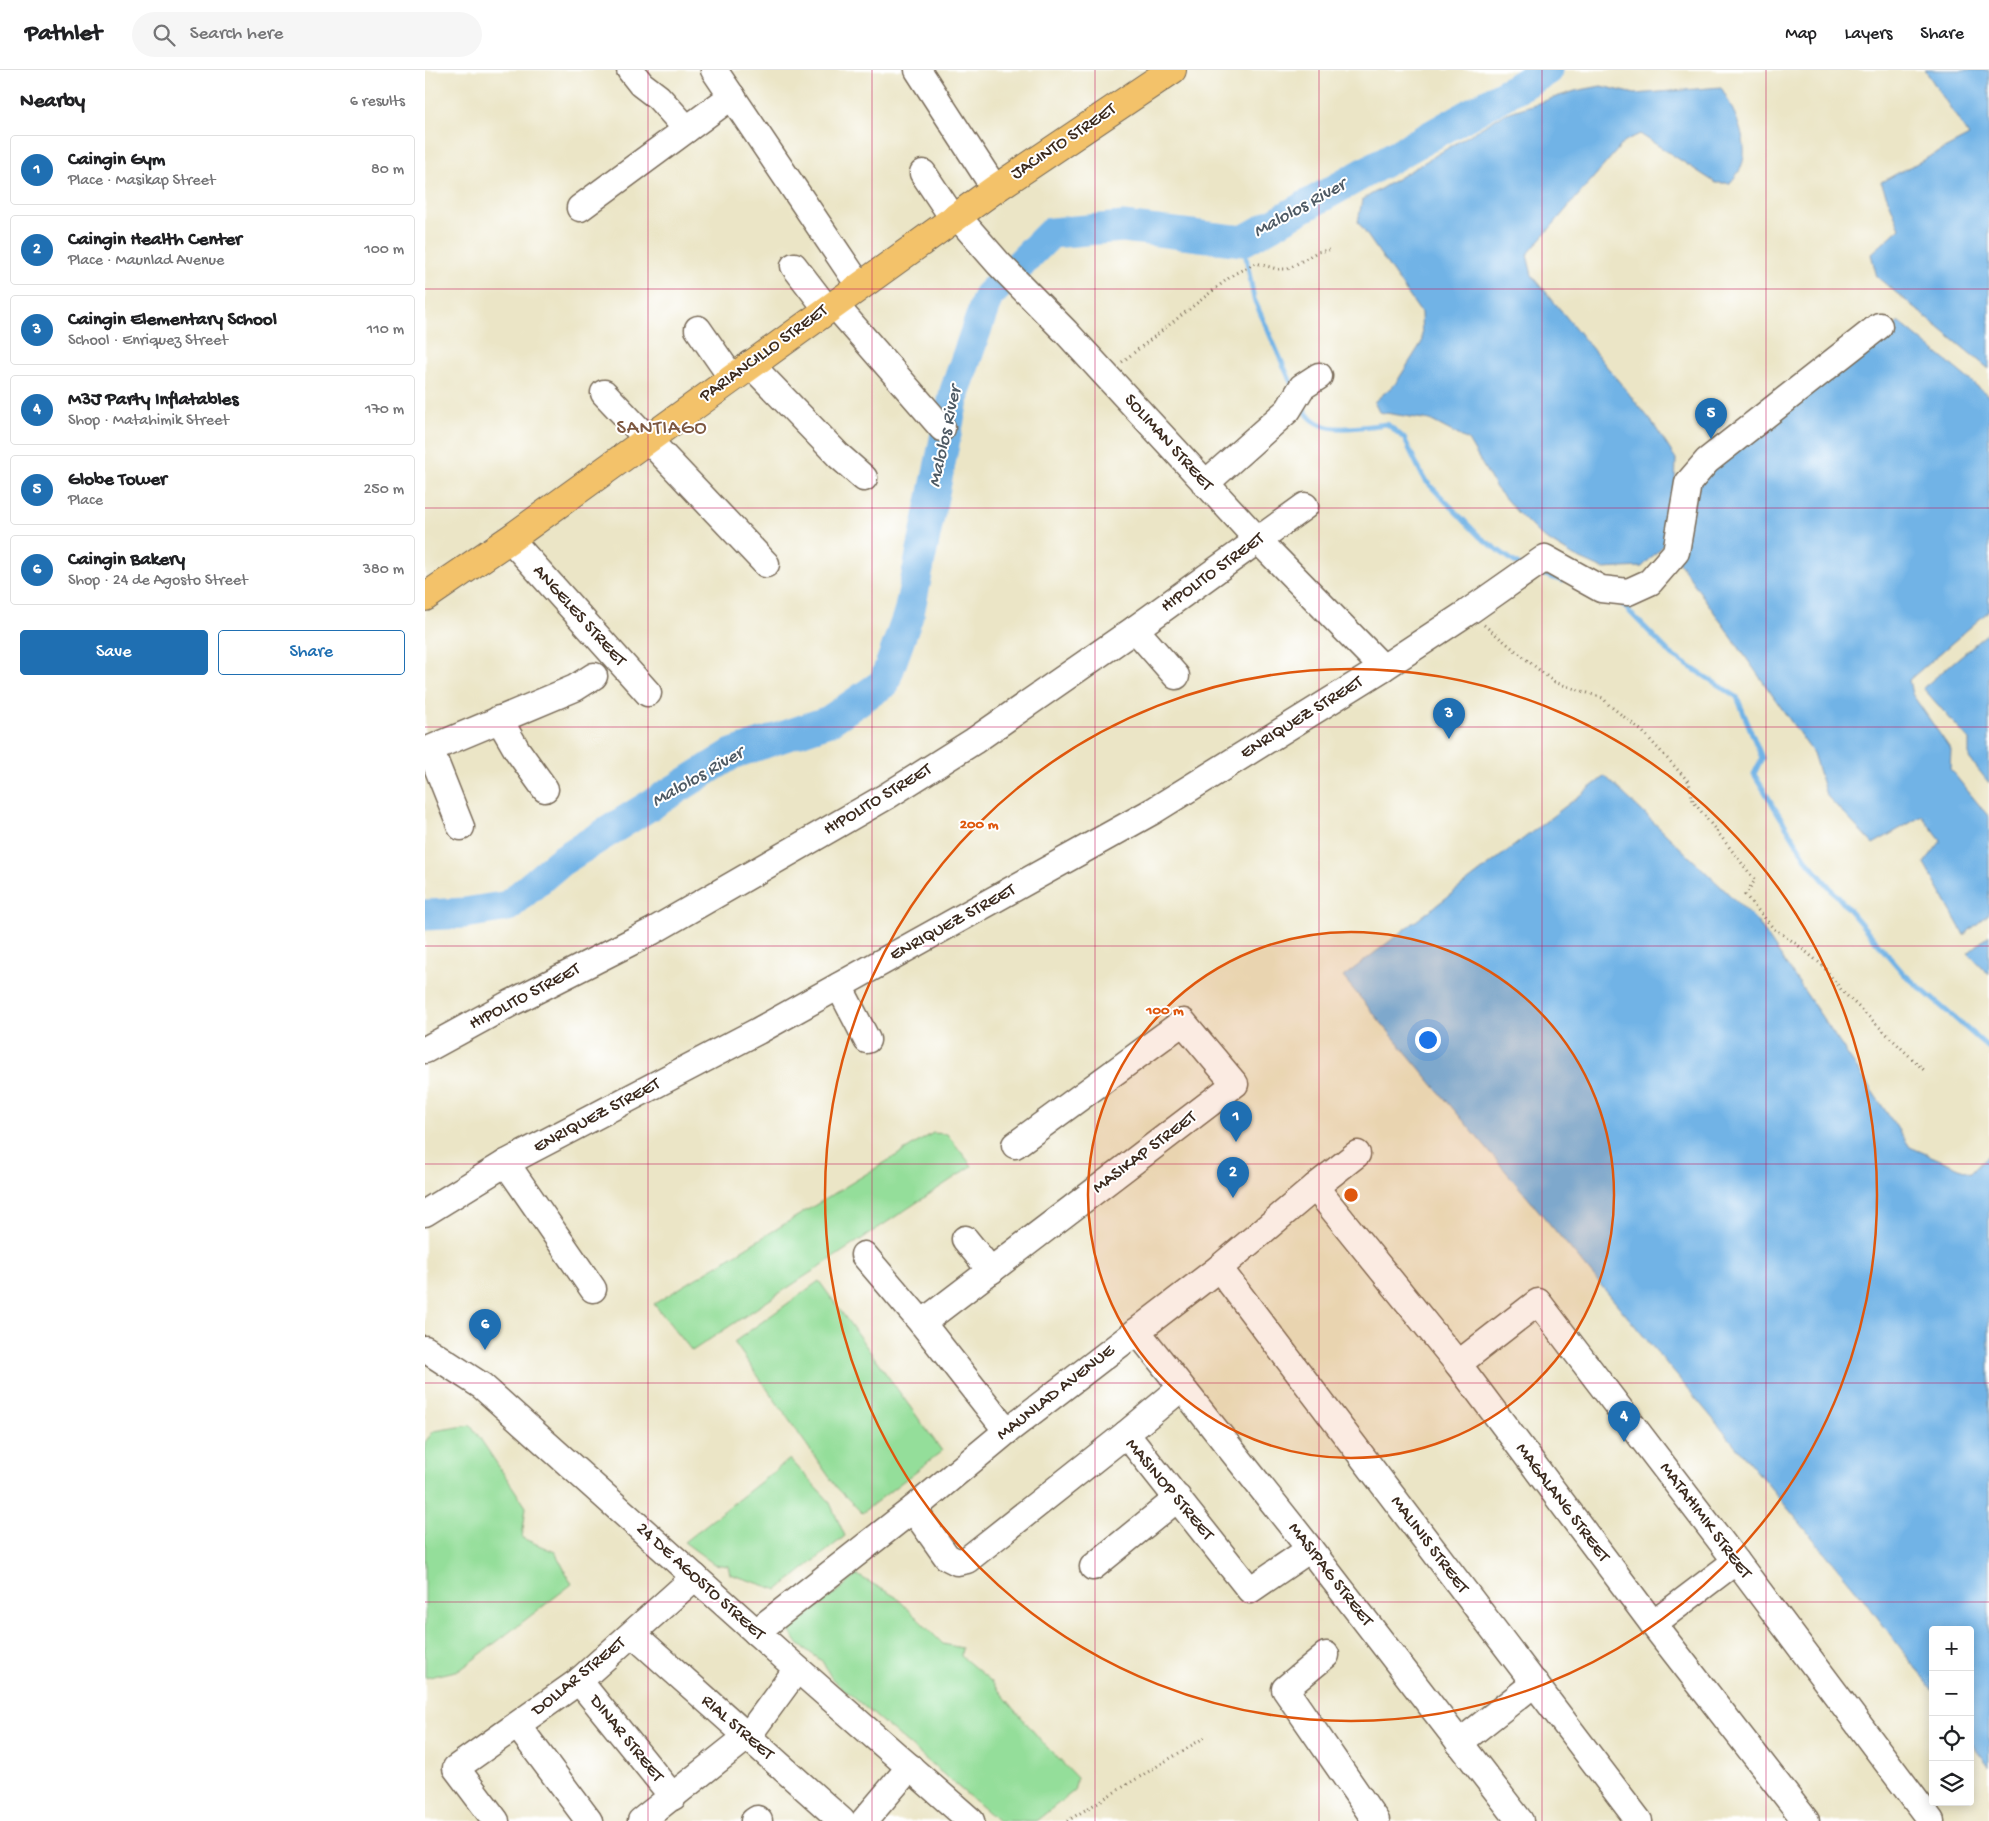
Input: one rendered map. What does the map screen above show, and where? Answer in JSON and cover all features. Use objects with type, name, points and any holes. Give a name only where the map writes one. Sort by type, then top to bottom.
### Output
[{"type":"main road","name":"JACINTO STREET","points":[[955,217],[1172,70]]},
{"type":"main road","name":"PARIANCILLO STREET","points":[[425,597],[510,539],[955,217]]},
{"type":"street","points":[[630,70],[641,84],[658,97],[687,129]]},
{"type":"street","points":[[714,70],[859,285]]},
{"type":"street","points":[[918,70],[995,189]]},
{"type":"street","points":[[580,208],[732,96]]},
{"type":"street","name":"SOLIMAN STREET","points":[[923,174],[955,217],[1106,375],[1258,540],[1383,668]]},
{"type":"street","points":[[794,266],[942,428]]},
{"type":"street","name":"ENRIQUEZ STREET","points":[[425,1213],[506,1163],[749,1036],[1153,811],[1383,668],[1545,558],[1601,589],[1628,592],[1650,582],[1676,552],[1688,483],[1707,461],[1879,326]]},
{"type":"street","points":[[698,329],[741,371],[864,478]]},
{"type":"street","points":[[1205,484],[1289,410],[1310,381]]},
{"type":"street","points":[[604,393],[766,564]]},
{"type":"street","name":"HIPOLITO STREET","points":[[425,1050],[651,932],[887,796],[974,741],[1135,629],[1305,506]]},
{"type":"street","name":"ANGELES STREET","points":[[510,539],[606,667],[653,686]]},
{"type":"street","points":[[1135,629],[1176,676]]},
{"type":"street","points":[[461,827],[428,750],[575,688],[606,667]]},
{"type":"street","points":[[499,719],[517,750],[545,789]]},
{"type":"street","points":[[839,986],[867,1040]]},
{"type":"street","name":"MASIKAP STREET","points":[[922,1324],[1235,1084],[1183,1022],[1015,1145]]},
{"type":"street","name":"MAUNLAD AVENUE","points":[[756,1632],[913,1509],[1007,1430],[1219,1268],[1357,1154]]},
{"type":"street","points":[[506,1163],[593,1289]]},
{"type":"street","name":"MAGALANG STREET","points":[[1315,1187],[1458,1364],[1653,1624],[1806,1821]]},
{"type":"street","points":[[965,1239],[991,1271]]},
{"type":"street","points":[[864,1255],[1007,1430]]},
{"type":"street","name":"MALINIS STREET","points":[[1219,1268],[1639,1821]]},
{"type":"street","name":"MATAHIMIK STREET","points":[[1458,1364],[1538,1302],[1931,1821]]},
{"type":"street","name":"MASIPAG STREET","points":[[1137,1331],[1310,1549],[1519,1821]]},
{"type":"street","name":"24 DE AGOSTO STREET","points":[[425,1349],[482,1386],[797,1669],[971,1821]]},
{"type":"street","points":[[1126,1434],[1181,1388]]},
{"type":"street","name":"MASINOP STREET","points":[[913,1509],[947,1557],[957,1562],[967,1560],[1126,1434],[1250,1590],[1310,1549]]},
{"type":"street","points":[[1093,1567],[1178,1498]]},
{"type":"street","points":[[1653,1624],[1736,1562]]},
{"type":"street","name":"DOLLAR STREET","points":[[496,1821],[456,1768],[518,1726],[579,1681],[695,1578]]},
{"type":"street","name":"RIAL STREET","points":[[633,1634],[842,1821]]},
{"type":"street","points":[[1326,1655],[1285,1689],[1376,1821]]},
{"type":"street","points":[[641,1821],[748,1736],[797,1669]]},
{"type":"street","name":"DINAR STREET","points":[[579,1681],[673,1797]]},
{"type":"street","points":[[1459,1743],[1535,1683]]},
{"type":"street","points":[[518,1726],[589,1821]]},
{"type":"street","points":[[865,1821],[910,1768]]},
{"type":"street","points":[[754,1821],[757,1819],[759,1821]]},
{"type":"path","points":[[1106,375],[1234,274],[1256,263],[1277,269],[1288,268],[1317,252],[1329,250]]},
{"type":"path","points":[[1468,612],[1554,682],[1603,698],[1642,731],[1689,782],[1693,801],[1755,880],[1745,895],[1774,929],[1794,942],[1822,966],[1843,992],[1926,1072]]},
{"type":"path","points":[[1067,1821],[1207,1736]]},
{"type":"green space","points":[[933,1133],[947,1134],[972,1166],[692,1351],[654,1304]]},
{"type":"green space","points":[[819,1281],[942,1451],[862,1513],[837,1488],[734,1342]]},
{"type":"green space","points":[[471,1425],[526,1507],[522,1538],[555,1552],[572,1584],[460,1670],[425,1678],[425,1442],[434,1431]]},
{"type":"green space","points":[[790,1459],[829,1501],[845,1536],[778,1590],[730,1574],[728,1566],[714,1564],[684,1542]]},
{"type":"green space","points":[[857,1575],[896,1597],[943,1644],[962,1648],[961,1656],[991,1681],[1044,1744],[1077,1778],[1074,1791],[1036,1821],[998,1821],[832,1679],[822,1661],[799,1645],[789,1631]]},
{"type":"water","points":[[1925,70],[1989,70],[1989,369],[1877,277],[1871,254],[1900,228],[1881,182],[1969,136]]},
{"type":"water","points":[[1601,86],[1635,94],[1721,87],[1739,126],[1744,148],[1744,158],[1735,177],[1730,183],[1716,183],[1640,134],[1625,141],[1527,255],[1532,275],[1652,422],[1676,459],[1675,489],[1665,519],[1664,545],[1642,567],[1603,569],[1574,556],[1541,536],[1496,488],[1468,440],[1430,420],[1379,412],[1374,402],[1396,383],[1422,342],[1421,313],[1358,222],[1362,200],[1504,114],[1575,91]]},
{"type":"water","points":[[1899,322],[1989,396],[1989,611],[1909,680],[1912,694],[1951,750],[1950,769],[1989,817],[1989,914],[1964,935],[1924,863],[1941,841],[1922,816],[1873,844],[1826,795],[1813,753],[1676,558],[1703,474]]},
{"type":"water","points":[[1989,632],[1989,783],[1969,758],[1969,740],[1923,688]]},
{"type":"water","points":[[1605,776],[1757,921],[1910,1147],[1971,1173],[1989,1154],[1989,1767],[1974,1747],[1974,1626],[1929,1626],[1929,1686],[1862,1597],[1343,977]]},
{"type":"water","points":[[1989,935],[1989,975],[1968,953]]},
{"type":"waterway","name":"Malolos River","points":[[425,915],[465,913],[508,906],[561,861],[732,754],[829,721],[884,683],[909,613],[955,391],[988,296],[1051,233],[1123,227],[1243,241],[1548,70]]},
{"type":"waterway","points":[[1243,241],[1254,299],[1293,387]]},
{"type":"waterway","points":[[1301,404],[1308,415],[1316,422],[1327,426],[1350,428],[1387,424],[1404,438],[1424,479],[1480,537],[1520,566]]},
{"type":"waterway","points":[[1539,573],[1562,581]]},
{"type":"waterway","points":[[1617,601],[1673,656],[1737,697],[1762,758],[1754,774],[1808,862],[1904,974],[1989,1048]]},
{"type":"place","name":"Globe Tower","points":[[1711,439]]},
{"type":"place","name":"Caingin Elementary School","points":[[1449,739]]},
{"type":"place","name":"Caingin Gym","points":[[1236,1142]]},
{"type":"place","name":"Caingin Health Center","points":[[1233,1198]]},
{"type":"place","name":"Caingin Bakery","points":[[485,1350]]},
{"type":"place","name":"M3J Party Inflatables","points":[[1624,1442]]},
{"type":"district","name":"SANTIAGO","points":[[662,429]]}]
